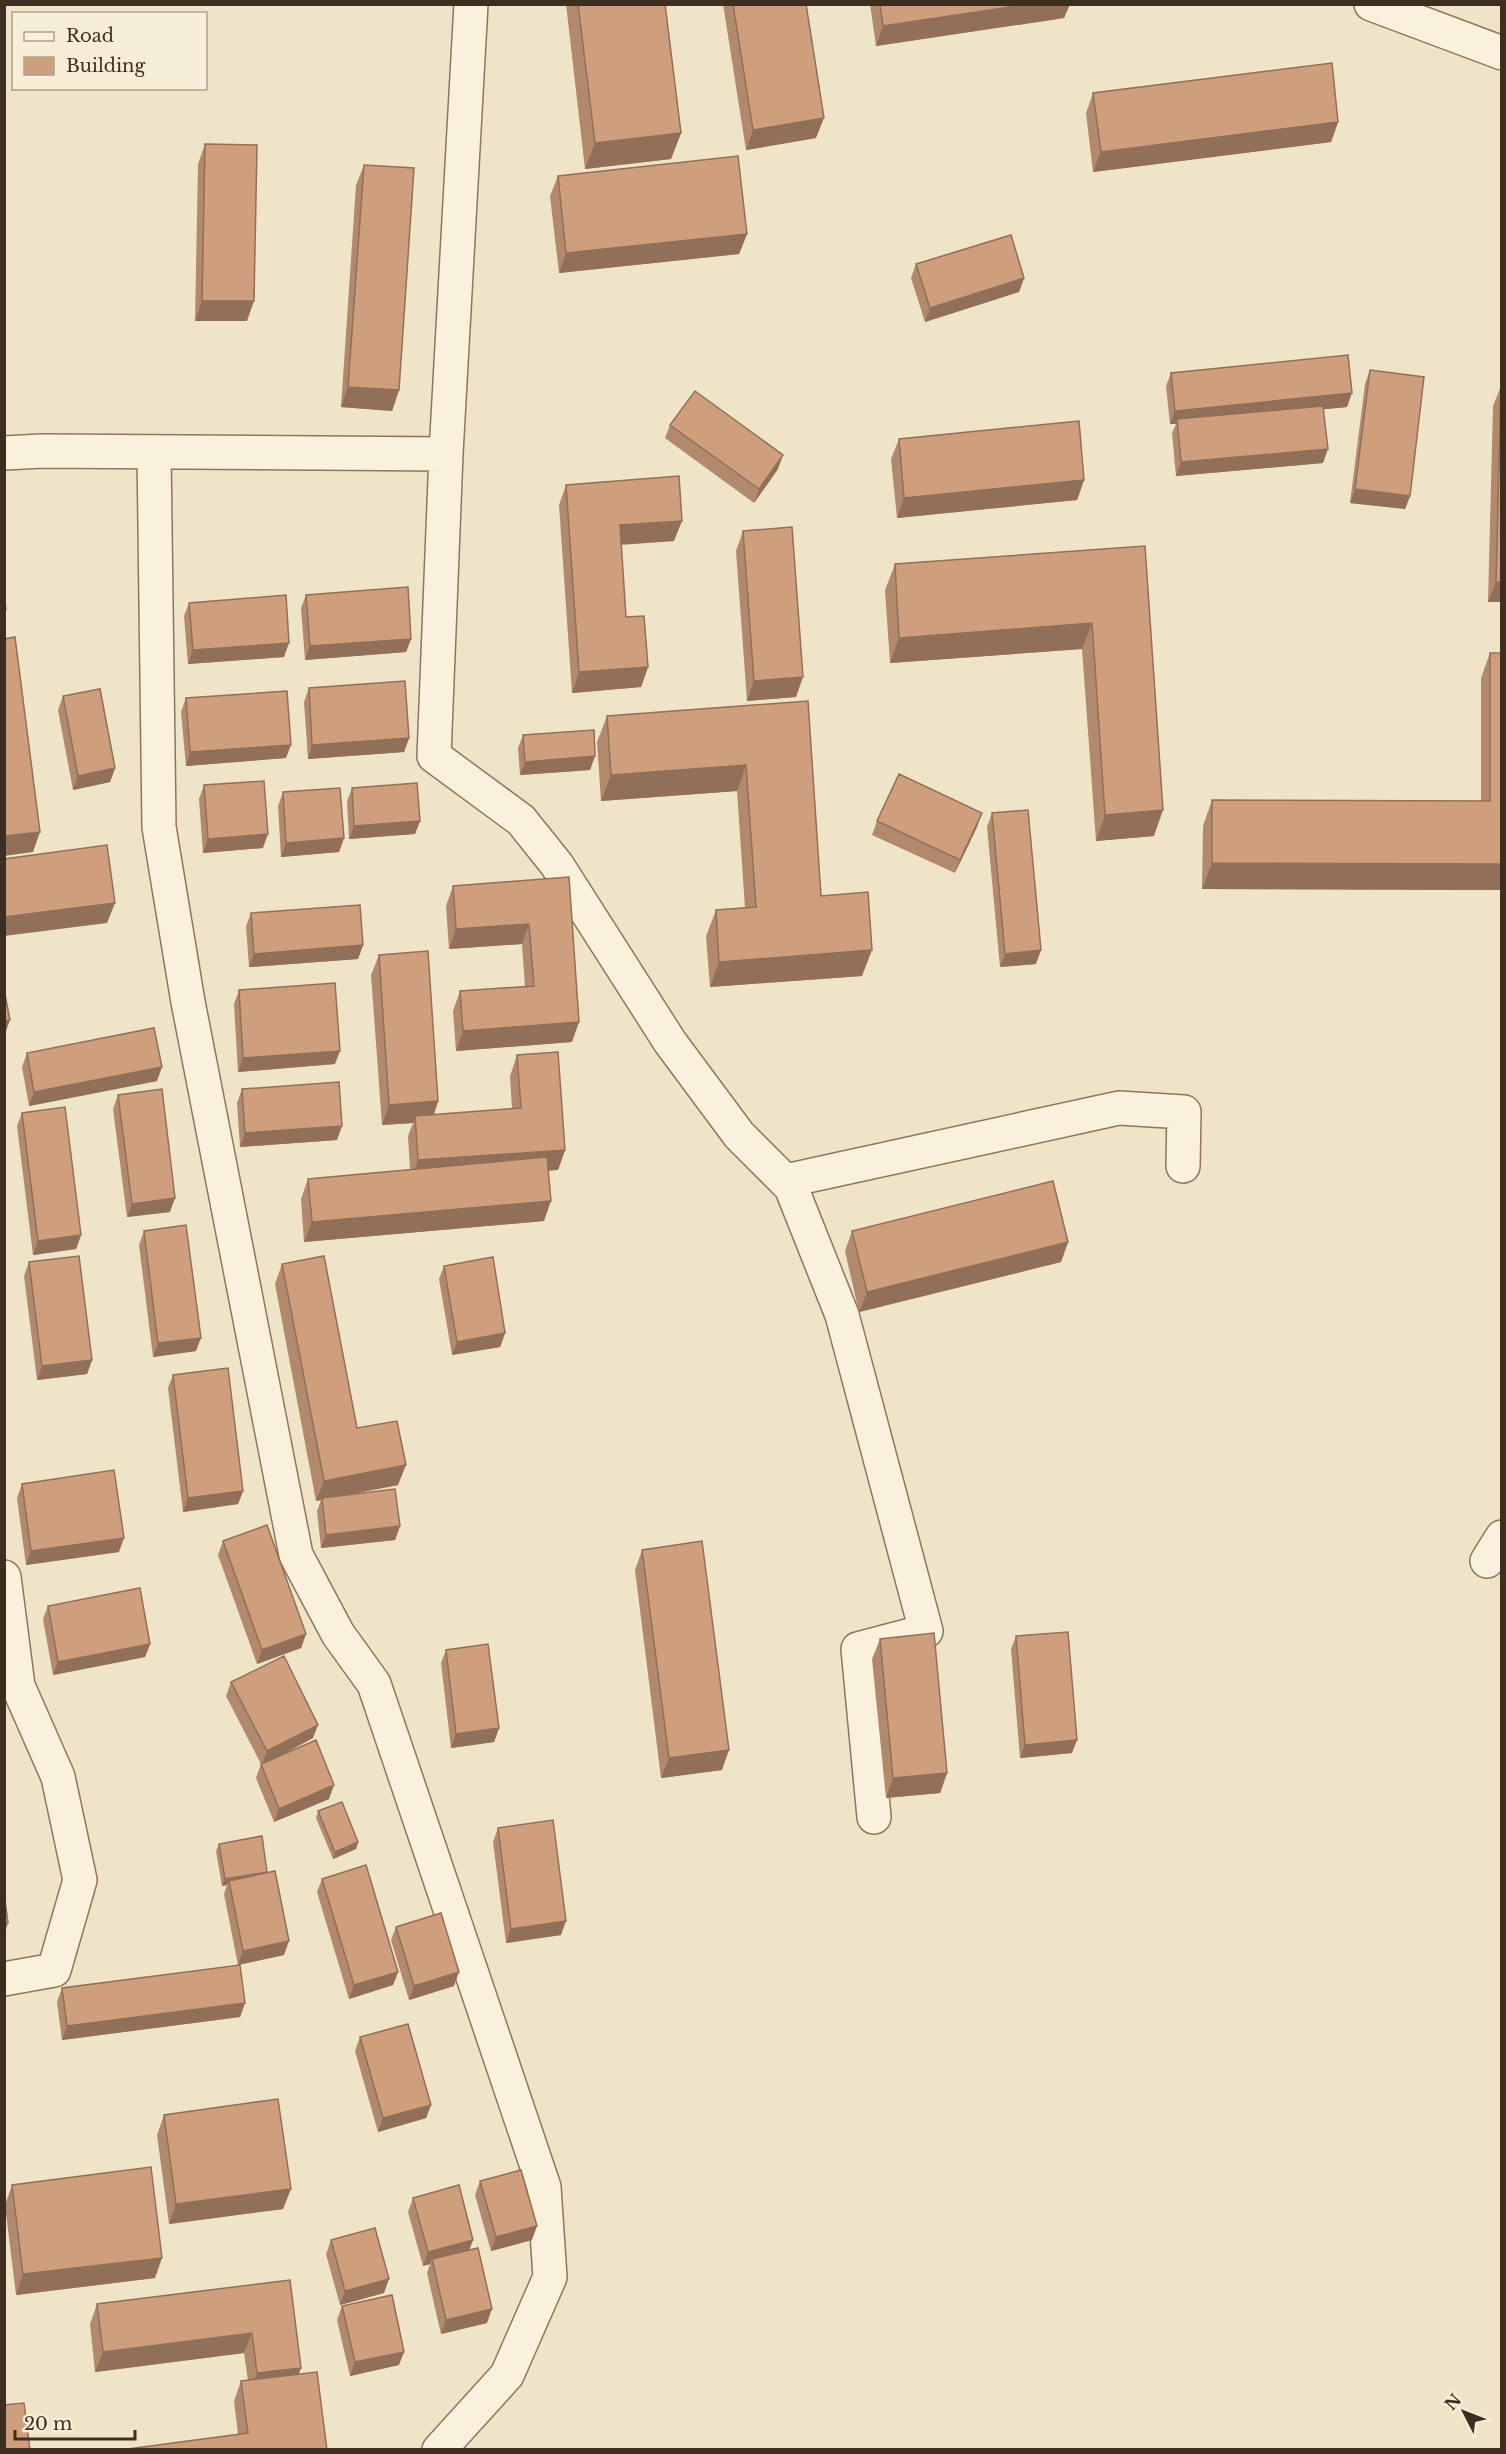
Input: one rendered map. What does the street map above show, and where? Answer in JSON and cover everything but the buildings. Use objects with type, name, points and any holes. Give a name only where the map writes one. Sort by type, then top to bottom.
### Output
[{"type":"street","points":[[471,4],[446,454],[434,756],[521,820],[557,866],[677,1052],[739,1136],[790,1186],[842,1315],[926,1631],[858,1649],[874,1817]]},
{"type":"street","points":[[1371,4],[1502,53]]},
{"type":"street","points":[[4,453],[42,450],[446,454]]},
{"type":"street","points":[[154,452],[159,826],[188,1002],[296,1555],[338,1634],[374,1684],[544,2187],[550,2277],[507,2375],[439,2450]]},
{"type":"street","points":[[785,1181],[1119,1108],[1184,1112],[1183,1166]]},
{"type":"street","points":[[4,1577],[18,1686],[58,1777],[80,1880],[54,1970],[4,1979]]}]
